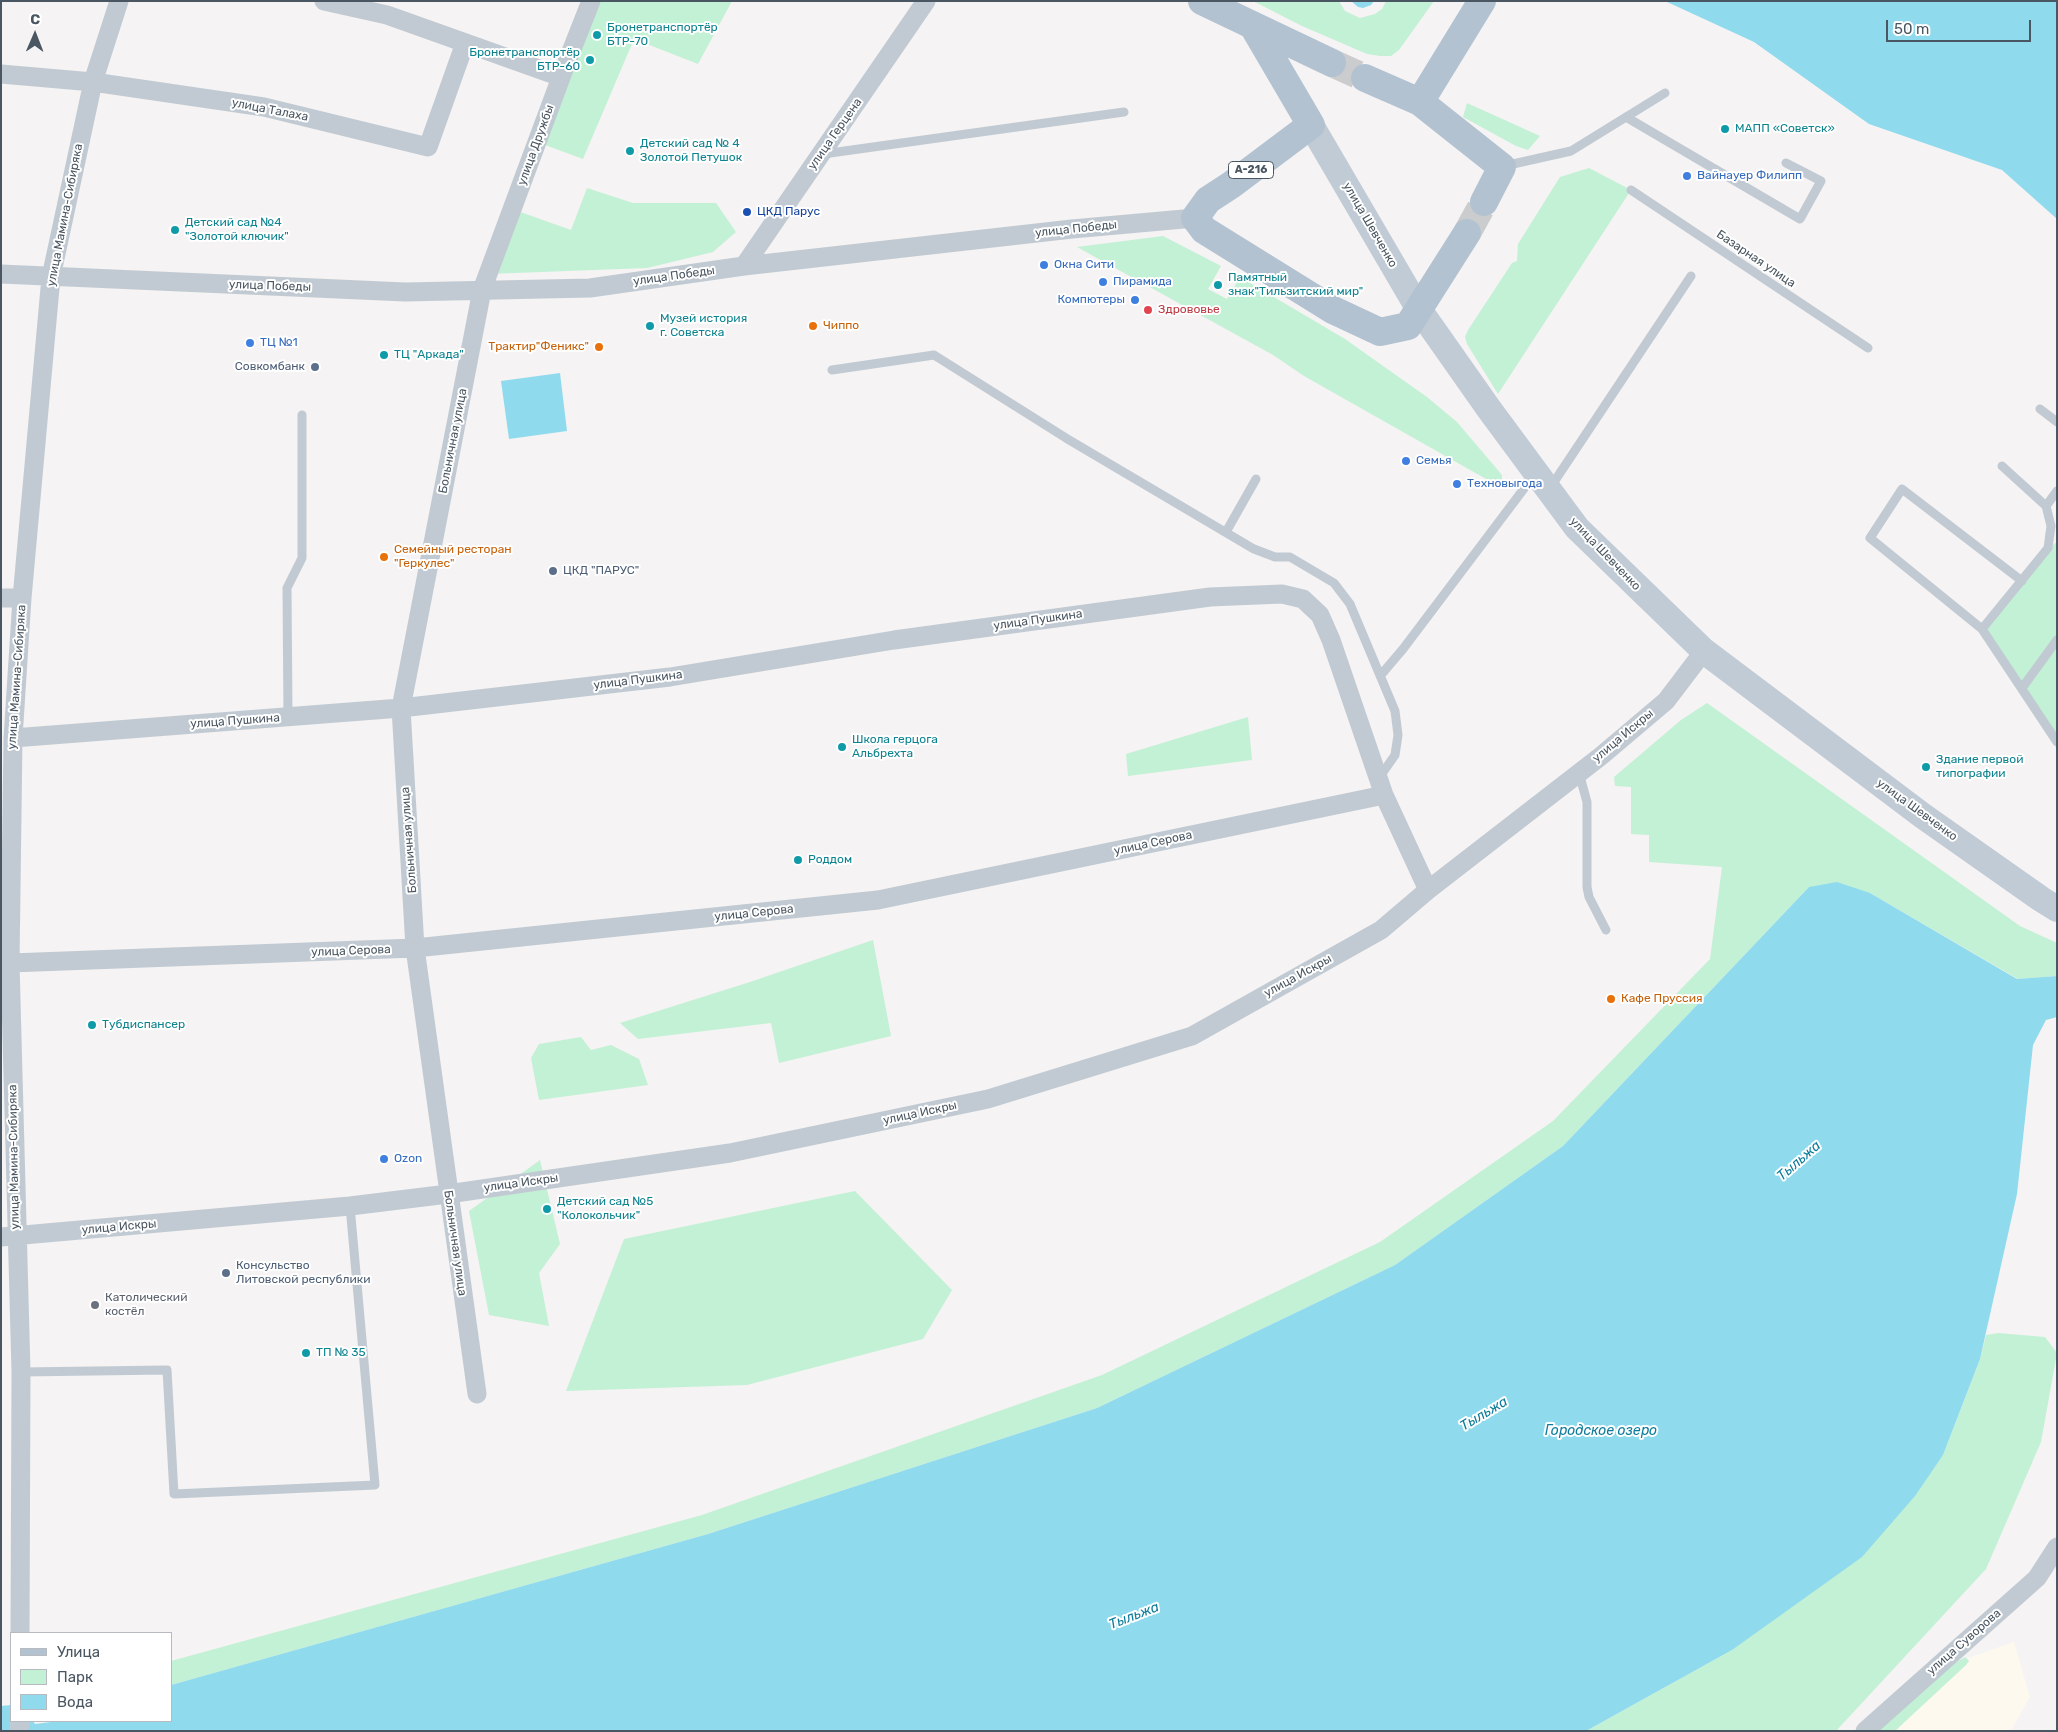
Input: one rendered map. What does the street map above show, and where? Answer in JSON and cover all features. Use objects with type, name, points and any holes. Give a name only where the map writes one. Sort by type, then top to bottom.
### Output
[{"type":"main road","points":[[1202,1],[1332,63]]},
{"type":"main road","points":[[1420,102],[1482,2]]},
{"type":"main road","name":"улица Шевченко","points":[[1253,26],[1418,308],[1489,409],[1577,528],[1704,651],[1923,816],[2057,909]]},
{"type":"main road","points":[[1365,78],[1420,102],[1502,167],[1484,202]]},
{"type":"main road","name":"А-216","points":[[1195,218],[1208,200],[1311,125]]},
{"type":"main road","points":[[1195,218],[1204,230],[1325,305],[1380,332],[1408,326],[1467,233]]},
{"type":"street","name":"улица Мамина-Сибиряка","points":[[20,1632],[21,1372],[9,1237],[13,738],[22,598],[51,277],[93,82],[119,1]]},
{"type":"street","points":[[324,1],[362,5],[561,77]]},
{"type":"street","name":"улица Дружбы","points":[[482,290],[591,1]]},
{"type":"street","name":"улица Герцена","points":[[744,266],[926,1]]},
{"type":"street","name":"улица Талаха","points":[[1,74],[93,82],[264,107],[428,147],[465,43]]},
{"type":"street","name":"улица Победы","points":[[1,274],[405,292],[590,288],[744,266],[1072,229],[1195,218]]},
{"type":"street","name":"Больничная улица","points":[[477,1394],[415,948],[401,708],[482,290]]},
{"type":"street","name":"улица Пушкина","points":[[13,738],[401,708],[670,676],[894,640],[1200,598],[1282,594],[1303,599],[1320,615],[1331,640],[1382,786]]},
{"type":"street","points":[[1,598],[22,598]]},
{"type":"street","name":"улица Искры","points":[[9,1237],[350,1206],[448,1194],[730,1153],[988,1099],[1192,1036],[1381,930],[1428,890],[1666,701],[1704,651]]},
{"type":"street","points":[[1382,786],[1428,890]]},
{"type":"street","name":"улица Серова","points":[[10,963],[415,948],[878,900],[1382,786]]},
{"type":"street","name":"улица Суворова","points":[[1865,1731],[2037,1578],[2057,1547]]},
{"type":"lane","points":[[1502,167],[1572,151],[1665,93]]},
{"type":"lane","points":[[820,155],[1124,112]]},
{"type":"lane","points":[[1626,117],[1800,219],[1821,181],[1786,163]]},
{"type":"lane","name":"Базарная улица","points":[[1631,190],[1710,245],[1868,348]]},
{"type":"lane","points":[[1380,676],[1543,480],[1691,276]]},
{"type":"lane","points":[[832,370],[934,355],[1066,438],[1254,548],[1275,557],[1290,557],[1334,583],[1350,604],[1395,712],[1398,735],[1395,755],[1382,786]]},
{"type":"lane","points":[[2040,409],[2057,422]]},
{"type":"lane","points":[[288,717],[286,588],[302,558],[302,415]]},
{"type":"lane","points":[[1982,629],[2048,548],[2051,526],[2046,506],[2002,466]]},
{"type":"lane","points":[[1226,532],[1256,479]]},
{"type":"lane","points":[[2022,581],[1902,489],[1870,538],[1982,629],[2057,742]]},
{"type":"lane","points":[[2046,506],[2057,491]]},
{"type":"lane","points":[[2022,688],[2057,640]]},
{"type":"lane","points":[[1579,772],[1587,802],[1587,887],[1589,897],[1606,930]]},
{"type":"lane","points":[[21,1372],[167,1370],[174,1494],[375,1485],[350,1206]]},
{"type":"shaded area","points":[[2014,1642],[2030,1697],[2011,1731],[1895,1731],[1966,1665],[1969,1661],[1968,1658]]},
{"type":"green space","points":[[591,1],[732,1],[698,64],[634,39],[583,159],[537,142]]},
{"type":"green space","points":[[1253,1],[1339,1],[1345,11],[1360,18],[1375,14],[1382,9],[1386,1],[1434,1],[1399,50],[1391,56],[1380,56],[1367,54],[1302,26]]},
{"type":"green space","points":[[1467,103],[1540,136],[1528,150],[1516,146],[1463,117]]},
{"type":"green space","points":[[1589,168],[1631,190],[1498,394],[1467,344],[1465,337],[1512,263],[1517,261],[1518,244],[1560,177]]},
{"type":"green space","points":[[587,188],[633,203],[716,203],[736,232],[713,252],[647,268],[488,274],[512,209],[571,230]]},
{"type":"green space","points":[[1163,236],[1221,266],[1208,289],[1227,299],[1240,277],[1345,339],[1427,397],[1457,422],[1502,475],[1502,488],[1304,376],[1273,355],[1077,247]]},
{"type":"green space","points":[[2057,542],[2057,742],[1982,629],[2048,548]]},
{"type":"green space","points":[[1707,703],[2020,926],[2057,943],[2057,976],[2018,979],[1870,893],[1809,887],[1563,1146],[1395,1265],[1097,1408],[708,1534],[172,1685],[172,1661],[702,1515],[1102,1375],[1380,1242],[1553,1121],[1710,959],[1722,867],[1649,862],[1649,835],[1631,834],[1631,787],[1615,786],[1614,777],[1681,720]]},
{"type":"green space","points":[[1248,717],[1252,760],[1128,776],[1126,754]]},
{"type":"green space","points":[[873,940],[891,1036],[779,1063],[771,1023],[638,1039],[620,1023],[750,982]]},
{"type":"green space","points":[[581,1037],[591,1050],[611,1045],[639,1059],[648,1085],[539,1100],[531,1058],[539,1044]]},
{"type":"green space","points":[[540,1160],[560,1244],[539,1273],[549,1326],[489,1315],[469,1211]]},
{"type":"green space","points":[[855,1191],[952,1290],[923,1339],[747,1385],[566,1391],[624,1239]]},
{"type":"green space","points":[[1998,1333],[2045,1337],[2057,1353],[2041,1442],[1986,1569],[1836,1731],[1586,1731],[1732,1650],[1943,1455],[1980,1359],[1986,1335]]},
{"type":"green space","points":[[1965,1657],[1969,1661],[1966,1665],[1895,1731],[1877,1731],[1952,1665]]},
{"type":"water","points":[[1351,1],[1374,1],[1371,5],[1363,8],[1358,7]]},
{"type":"water","points":[[1665,1],[2057,1],[2057,219],[2002,170],[1869,124],[1754,42]]},
{"type":"water","points":[[560,373],[567,431],[509,439],[501,381]]},
{"type":"water","name":"Городское озеро","points":[[1837,882],[1870,893],[2017,979],[2057,976],[2057,1017],[2046,1020],[2033,1045],[2017,1194],[1980,1359],[1943,1455],[1915,1496],[1862,1557],[1732,1650],[1586,1731],[1,1731],[1,1706],[10,1705],[10,1722],[34,1722],[35,1724],[51,1722],[172,1722],[172,1685],[708,1534],[1097,1408],[1395,1265],[1563,1146],[1809,887]]},
{"type":"tunnel","points":[[1332,63],[1365,78]]},
{"type":"tunnel","points":[[1467,233],[1484,202]]},
{"type":"place","name":"Бронетранспортёр БТР-70","points":[[597,35]]},
{"type":"place","name":"Бронетранспортёр БТР-60","points":[[590,60]]},
{"type":"place","name":"МАПП «Советск»","points":[[1725,129]]},
{"type":"place","name":"Детский сад № 4 Золотой Петушок","points":[[630,151]]},
{"type":"place","name":"Вайнауер Филипп","points":[[1687,176]]},
{"type":"place","name":"ЦКД Парус","points":[[747,212]]},
{"type":"place","name":"Детский сад №4 \"Золотой ключик\"","points":[[175,230]]},
{"type":"place","name":"Окна Сити","points":[[1044,265]]},
{"type":"place","name":"Пирамида","points":[[1103,282]]},
{"type":"place","name":"Памятный знак\"Тильзитский мир\"","points":[[1218,285]]},
{"type":"place","name":"Компютеры","points":[[1135,300]]},
{"type":"place","name":"Здрововье","points":[[1148,310]]},
{"type":"place","name":"Музей история г. Советска","points":[[650,326]]},
{"type":"place","name":"Чиппо","points":[[813,326]]},
{"type":"place","name":"ТЦ №1","points":[[250,343]]},
{"type":"place","name":"Трактир\"Феникс\"","points":[[599,347]]},
{"type":"place","name":"ТЦ \"Аркада\"","points":[[384,355]]},
{"type":"place","name":"Совкомбанк","points":[[315,367]]},
{"type":"place","name":"Семья","points":[[1406,461]]},
{"type":"place","name":"Техновыгода","points":[[1457,484]]},
{"type":"place","name":"Семейный ресторан \"Геркулес\"","points":[[384,557]]},
{"type":"place","name":"ЦКД \"ПАРУС\"","points":[[553,571]]},
{"type":"place","name":"Школа герцога Альбрехта","points":[[842,747]]},
{"type":"place","name":"Здание первой типографии","points":[[1926,767]]},
{"type":"place","name":"Роддом","points":[[798,860]]},
{"type":"place","name":"Кафе Пруссия","points":[[1611,999]]},
{"type":"place","name":"Тубдиспансер","points":[[92,1025]]},
{"type":"place","name":"Ozon","points":[[384,1159]]},
{"type":"place","name":"Детский сад №5 \"Колокольчик\"","points":[[547,1209]]},
{"type":"place","name":"Консульство Литовской республики","points":[[226,1273]]},
{"type":"place","name":"Католический костёл","points":[[95,1305]]},
{"type":"place","name":"ТП № 35","points":[[306,1353]]},
{"type":"water label","name":"Тыльжа","points":[[1799,1161]]},
{"type":"water label","name":"Тыльжа","points":[[1484,1414]]},
{"type":"water label","name":"Тыльжа","points":[[1134,1616]]}]
